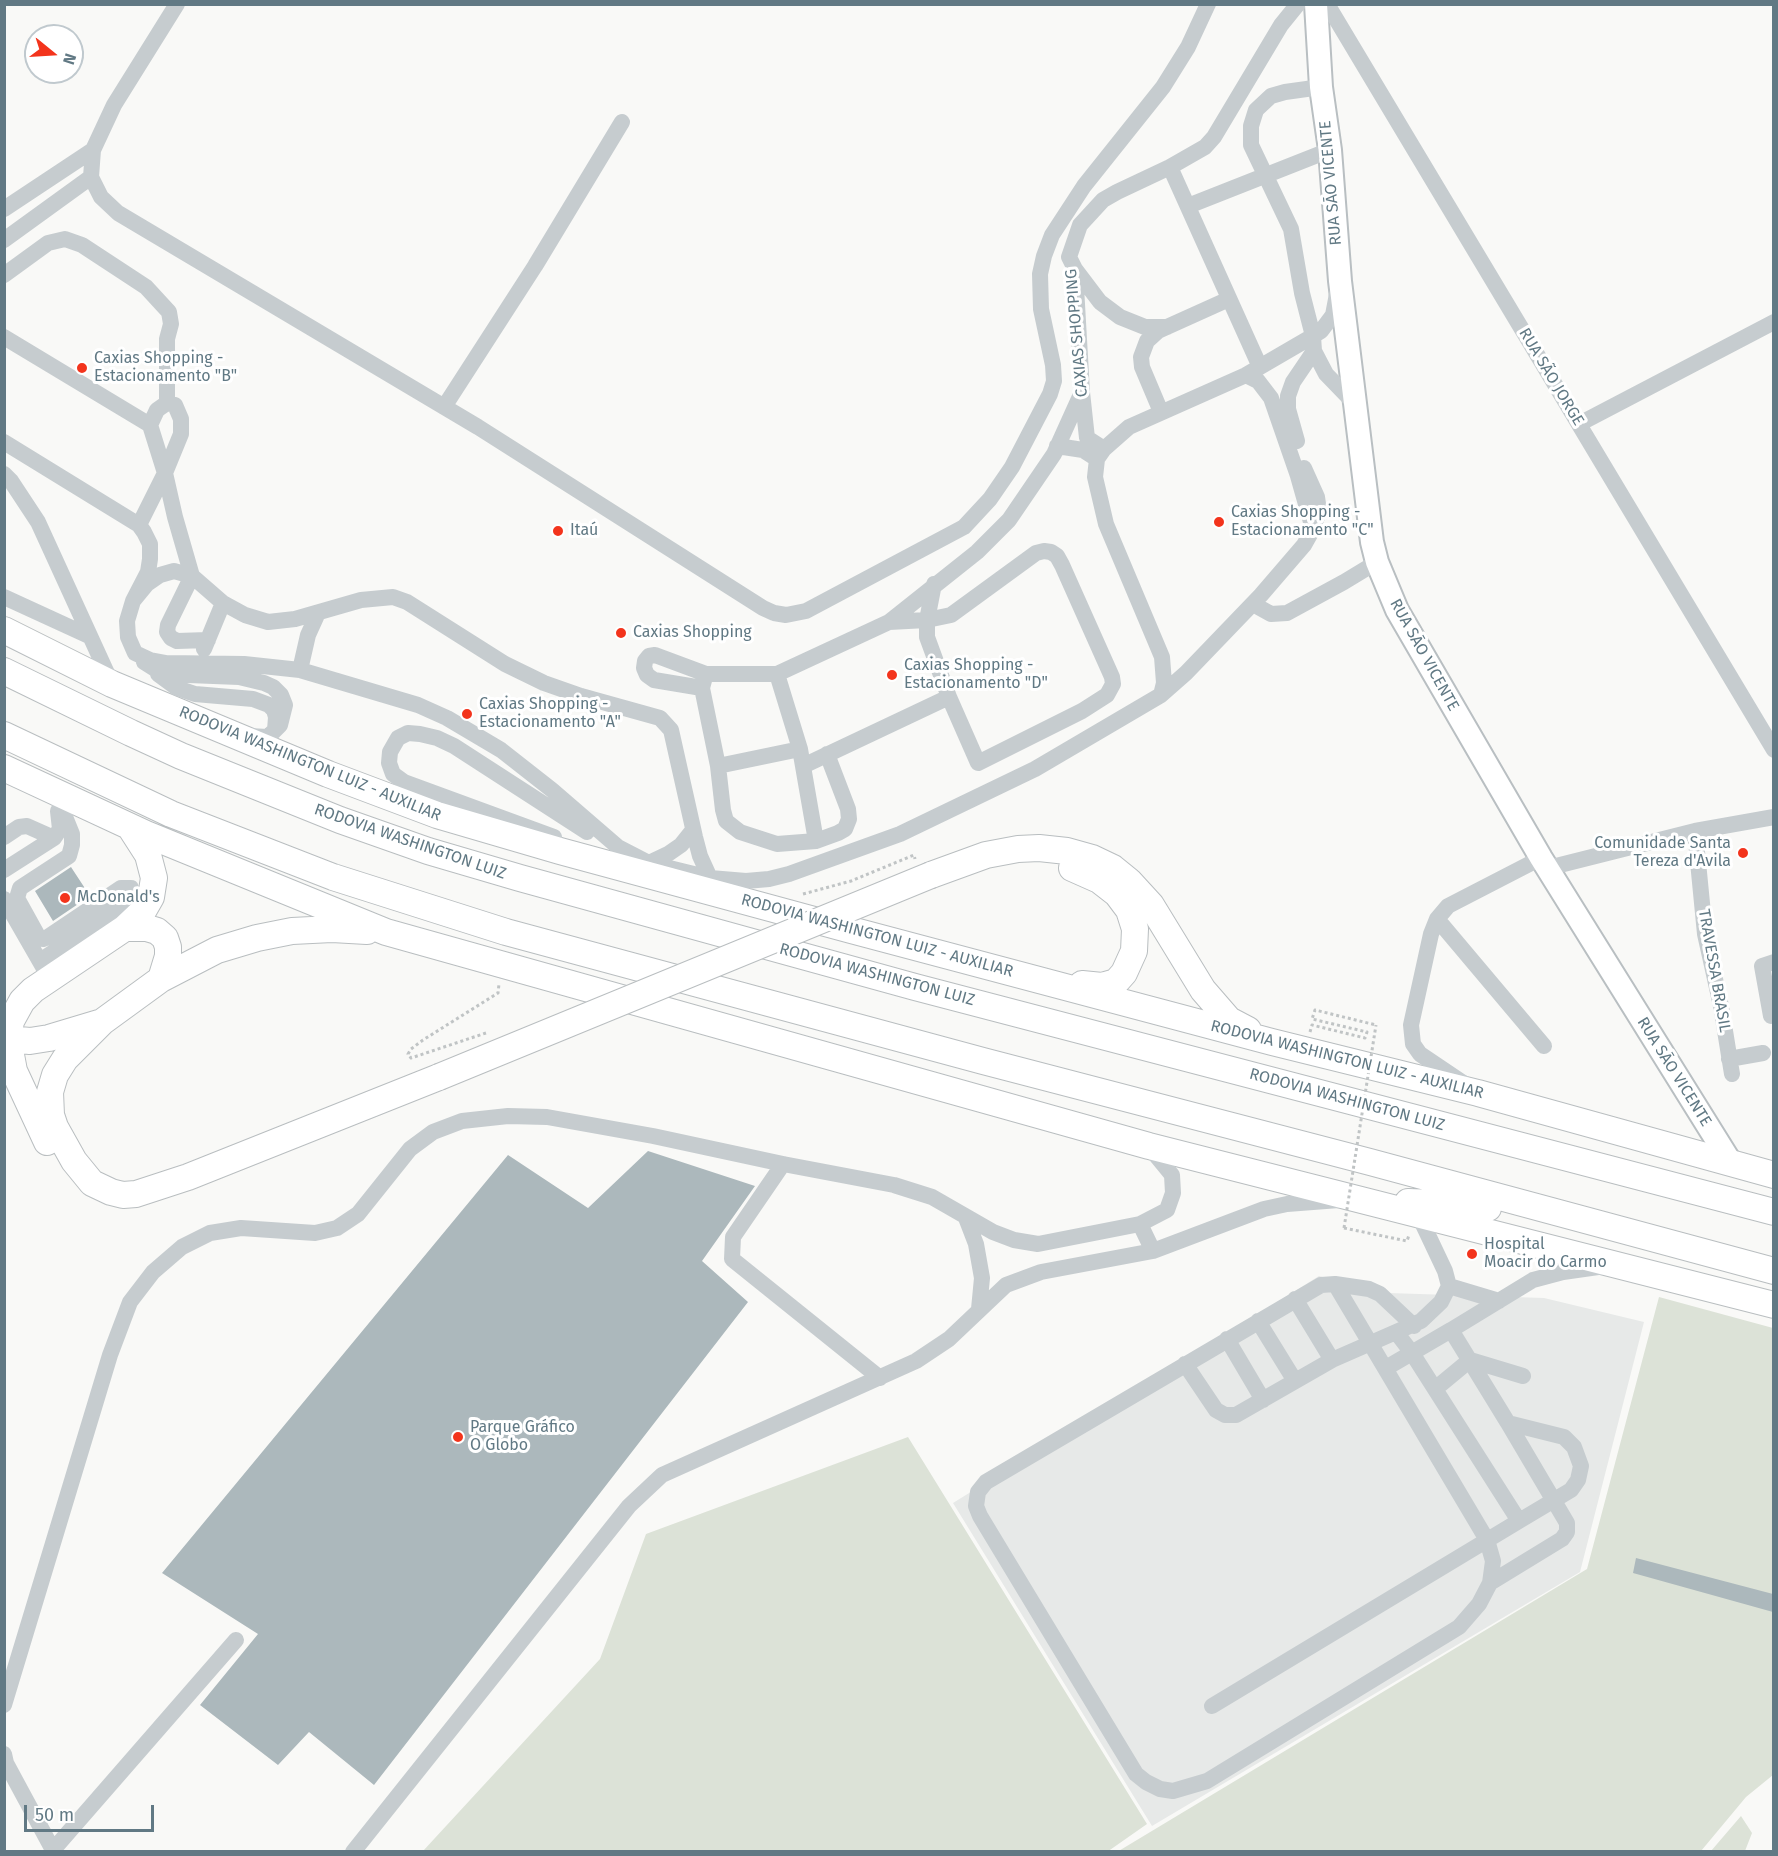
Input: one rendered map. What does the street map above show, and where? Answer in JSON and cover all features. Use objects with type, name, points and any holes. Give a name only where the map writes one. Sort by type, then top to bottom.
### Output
[{"type":"highway","name":"RODOVIA WASHINGTON LUIZ - AUXILIAR","points":[[4,630],[112,684],[328,774],[437,815],[862,933],[1306,1051],[1478,1093],[1773,1175]]},
{"type":"highway","points":[[8,672],[63,691],[219,756],[378,816],[437,815]]},
{"type":"highway","name":"RODOVIA WASHINGTON LUIZ","points":[[8,672],[182,756],[340,820],[428,851],[915,987],[1773,1212]]},
{"type":"highway","points":[[4,735],[182,818],[333,877],[506,932],[1773,1271]]},
{"type":"highway","points":[[4,768],[130,827],[386,932],[1149,1146],[1360,1200],[1414,1224],[1618,1264],[1773,1305]]},
{"type":"highway","points":[[130,827],[147,855],[154,878],[147,904],[136,919],[124,928],[45,970],[33,990],[13,1005],[6,1038],[19,1084],[60,1168],[84,1196],[98,1204],[119,1210],[142,1210],[156,1206],[929,874],[986,855],[1018,849],[1039,848],[1067,851],[1092,858],[1113,868],[1130,882],[1151,905],[1203,990],[1229,1020],[1272,1042]]},
{"type":"highway","points":[[929,874],[1041,862],[1071,867],[1099,880],[1117,894],[1129,910],[1135,929],[1134,951],[1124,973],[1116,982],[1102,986],[1049,981]]},
{"type":"highway","points":[[124,928],[147,928],[157,931],[165,938],[168,956],[161,979]]},
{"type":"highway","points":[[386,932],[312,930],[292,931],[256,938],[217,950],[161,979],[102,1022],[60,1066],[52,1084],[49,1104],[55,1127],[83,1174],[101,1188],[123,1195],[152,1190],[445,1083]]},
{"type":"highway","points":[[6,1038],[30,1041],[49,1038],[102,1022]]},
{"type":"highway","points":[[1360,1200],[1462,1204],[1611,1228]]},
{"type":"main road","name":"RUA SĀO VICENTE","points":[[1316,4],[1321,87],[1330,150],[1340,281],[1372,542],[1377,562],[1397,610],[1544,863],[1731,1163]]},
{"type":"street","points":[[177,4],[114,105],[93,150],[91,177],[101,197],[118,213],[444,407],[774,614],[786,615],[806,611],[964,527],[990,499],[1012,467],[1050,394],[1054,381],[1053,365],[1041,309],[1040,274],[1052,235],[1084,186],[1163,87],[1188,47],[1208,4]]},
{"type":"street","name":"CAXIAS SHOPPING","points":[[1087,438],[1075,269],[1069,257],[1080,225],[1103,201],[1194,154],[1214,137],[1281,25],[1298,4]]},
{"type":"street","name":"RUA SÃO JORGE","points":[[1327,4],[1773,750]]},
{"type":"street","points":[[1321,87],[1271,96],[1256,110],[1251,126],[1251,145],[1291,229],[1314,344],[1326,374],[1355,404]]},
{"type":"street","points":[[444,407],[535,266],[622,122]]},
{"type":"street","points":[[4,209],[93,150]]},
{"type":"street","points":[[1188,206],[1330,150]]},
{"type":"street","points":[[674,881],[404,782],[393,774],[388,763],[390,752],[398,738],[408,734],[437,738],[454,746],[618,848],[650,862],[710,878],[746,881],[769,879],[900,834],[1035,769],[1161,695],[1176,683],[1253,604],[1304,545],[1314,519],[1290,435],[1271,398],[1253,371],[1230,299],[1170,167]]},
{"type":"street","points":[[4,240],[91,177]]},
{"type":"street","points":[[4,275],[48,243],[65,240],[82,245],[146,287],[169,312],[171,324],[167,339],[167,403]]},
{"type":"street","points":[[1075,269],[1100,302],[1120,317],[1144,327],[1167,327]]},
{"type":"street","points":[[1290,435],[1288,396],[1314,344],[1333,315],[1340,281]]},
{"type":"street","points":[[1161,412],[1142,367],[1141,357],[1144,347],[1152,336],[1167,327],[1230,299]]},
{"type":"street","points":[[1579,424],[1773,322]]},
{"type":"street","points":[[4,337],[150,425],[192,576],[168,625],[167,632],[171,638],[177,640],[208,640]]},
{"type":"street","points":[[1057,446],[1129,427],[1314,344]]},
{"type":"street","points":[[827,754],[848,809],[849,819],[845,829],[816,841],[777,844],[740,832],[726,821],[723,810],[704,681],[777,674],[889,622],[977,552],[1009,520],[1050,461],[1082,392]]},
{"type":"street","points":[[150,425],[157,411],[167,403]]},
{"type":"street","points":[[139,525],[165,473],[181,434],[181,419],[178,410],[175,405],[167,403]]},
{"type":"street","points":[[1129,427],[1101,454],[1095,477],[1106,524],[1162,657],[1164,683],[1161,695]]},
{"type":"street","points":[[1087,438],[1101,454]]},
{"type":"street","points":[[4,442],[139,525],[144,532],[150,544],[148,572],[133,601],[127,621],[128,638],[135,653],[168,683],[187,692],[253,699],[269,705],[276,717],[274,731]]},
{"type":"street","points":[[1057,446],[1101,454]]},
{"type":"street","points":[[4,474],[38,522],[112,684]]},
{"type":"street","points":[[889,622],[927,620],[951,615],[1036,553],[1051,552],[1057,556],[1112,677],[1113,684],[1107,695],[1082,711],[978,763],[949,697],[927,637],[927,620],[934,584]]},
{"type":"street","points":[[1253,604],[1271,614],[1287,613],[1377,562]]},
{"type":"street","points":[[133,601],[147,584],[160,575],[174,571],[192,576],[223,603],[244,615],[268,622],[295,620],[361,600],[393,597],[407,602],[505,664],[537,680],[581,696],[660,718],[671,730],[693,830],[700,856],[710,878]]},
{"type":"street","points":[[4,597],[89,636]]},
{"type":"street","points":[[197,664],[223,603]]},
{"type":"street","points":[[300,670],[308,635],[318,613]]},
{"type":"street","points":[[135,653],[150,660],[166,663],[244,664],[300,670],[418,705],[447,718],[501,750],[526,768],[598,836]]},
{"type":"street","points":[[1162,657],[1195,663]]},
{"type":"street","points":[[157,671],[239,677],[264,682],[281,695],[285,705],[284,716],[268,737],[247,736],[221,730]]},
{"type":"street","points":[[777,674],[800,749],[816,841]]},
{"type":"street","points":[[803,766],[949,697]]},
{"type":"street","points":[[718,766],[800,749]]},
{"type":"street","points":[[4,870],[54,838],[60,829],[55,792]]},
{"type":"street","points":[[4,899],[45,970],[134,897],[131,888],[121,888],[48,938],[43,939],[38,936],[17,898],[21,888],[69,856],[72,834],[55,792]]},
{"type":"street","points":[[1478,1093],[1420,1054],[1413,1044],[1411,1025],[1426,953],[1437,919],[1448,906],[1544,863],[1773,817]]},
{"type":"street","points":[[4,837],[19,826],[27,826],[54,838]]},
{"type":"street","points":[[650,862],[681,845],[693,830]]},
{"type":"street","name":"TRAVESSA BRASIL","points":[[1695,831],[1704,934],[1721,1006],[1731,1066],[1763,1053]]},
{"type":"street","points":[[1437,919],[1544,1046]]},
{"type":"street","points":[[1771,1016],[1762,966],[1773,962]]},
{"type":"street","points":[[4,1705],[110,1355],[130,1302],[153,1272],[182,1247],[210,1233],[241,1228],[315,1233],[337,1228],[358,1214],[410,1149],[433,1132],[462,1121],[508,1116],[547,1117],[894,1185],[932,1197],[993,1233],[1014,1240],[1038,1244],[1140,1224],[1167,1210],[1173,1193],[1172,1175],[1149,1146]]},
{"type":"street","points":[[783,1164],[733,1237],[732,1259],[880,1378]]},
{"type":"street","points":[[353,1851],[629,1506],[662,1475],[916,1361],[949,1339],[1006,1285],[1041,1272],[1153,1251],[1264,1209],[1287,1204],[1360,1200]]},
{"type":"street","points":[[966,1218],[976,1244],[982,1278],[979,1309]]},
{"type":"street","points":[[1140,1224],[1153,1251]]},
{"type":"street","points":[[1185,1364],[1216,1410],[1225,1415],[1236,1415],[1332,1360],[1414,1326],[1441,1302],[1449,1286],[1445,1271],[1414,1224]]},
{"type":"street","points":[[1386,1368],[1533,1280],[1548,1275],[1618,1264]]},
{"type":"street","points":[[1335,1284],[1487,1540],[1492,1561],[1490,1583],[1479,1604],[1459,1627],[1207,1780],[1173,1791],[1160,1789],[1146,1782],[1136,1774],[980,1516],[976,1506],[978,1492],[986,1482],[1321,1285],[1335,1284],[1369,1289],[1380,1294],[1414,1326]]},
{"type":"street","points":[[1449,1286],[1499,1301]]},
{"type":"street","points":[[1295,1299],[1332,1360]]},
{"type":"street","points":[[1258,1321],[1295,1381]]},
{"type":"street","points":[[1451,1330],[1567,1523],[1567,1532],[1562,1539],[1490,1583]]},
{"type":"street","points":[[1396,1332],[1412,1353],[1519,1521]]},
{"type":"street","points":[[1227,1339],[1263,1400]]},
{"type":"street","points":[[1470,1360],[1523,1376]]},
{"type":"street","points":[[1435,1389],[1470,1360]]},
{"type":"street","points":[[1212,1706],[1571,1490],[1578,1480],[1581,1466],[1574,1447],[1564,1437],[1508,1423]]},
{"type":"street","points":[[4,1754],[6,1762],[53,1851],[236,1640]]},
{"type":"path","points":[[794,896],[851,881],[914,855],[929,874]]},
{"type":"path","points":[[495,1031],[411,1058],[408,1054],[417,1044],[498,993],[501,964]]},
{"type":"path","points":[[1306,1051],[1312,1025],[1365,1038],[1367,1032],[1312,1019],[1315,1010],[1376,1025],[1344,1228],[1407,1240],[1414,1224]]},
{"type":"shaded area","points":[[1319,1276],[1388,1293],[1544,1298],[1644,1322],[1580,1572],[1152,1826],[953,1503]]},
{"type":"shaded area","points":[[1659,1297],[1773,1328],[1773,1775],[1746,1797],[1701,1851],[1117,1852],[1587,1569]]},
{"type":"shaded area","points":[[908,1437],[1147,1824],[1107,1852],[423,1851],[600,1659],[646,1534]]},
{"type":"shaded area","points":[[1741,1816],[1752,1833],[1745,1851],[1711,1851]]},
{"type":"building","name":"McDonald's","points":[[71,867],[90,896],[53,921],[35,891]]},
{"type":"building","name":"Parque Gráfico O Globo","points":[[648,1151],[755,1186],[702,1261],[748,1302],[374,1785],[309,1732],[278,1765],[200,1705],[258,1634],[162,1573],[508,1155],[588,1208]]},
{"type":"building","points":[[1636,1558],[1773,1594],[1773,1612],[1633,1573]]},
{"type":"place","name":"Caxias Shopping - Estacionamento \"B\"","points":[[82,368]]},
{"type":"place","name":"Caxias Shopping - Estacionamento \"C\"","points":[[1219,522]]},
{"type":"place","name":"Itaú","points":[[558,531]]},
{"type":"place","name":"Caxias Shopping","points":[[621,633]]},
{"type":"place","name":"Caxias Shopping - Estacionamento \"D\"","points":[[892,675]]},
{"type":"place","name":"Caxias Shopping - Estacionamento \"A\"","points":[[467,714]]},
{"type":"place","name":"Comunidade Santa Tereza d'Avila","points":[[1743,853]]},
{"type":"place","name":"McDonald's","points":[[65,898]]},
{"type":"place","name":"Hospital Moacir do Carmo","points":[[1472,1254]]},
{"type":"place","name":"Parque Gráfico O Globo","points":[[458,1437]]}]
